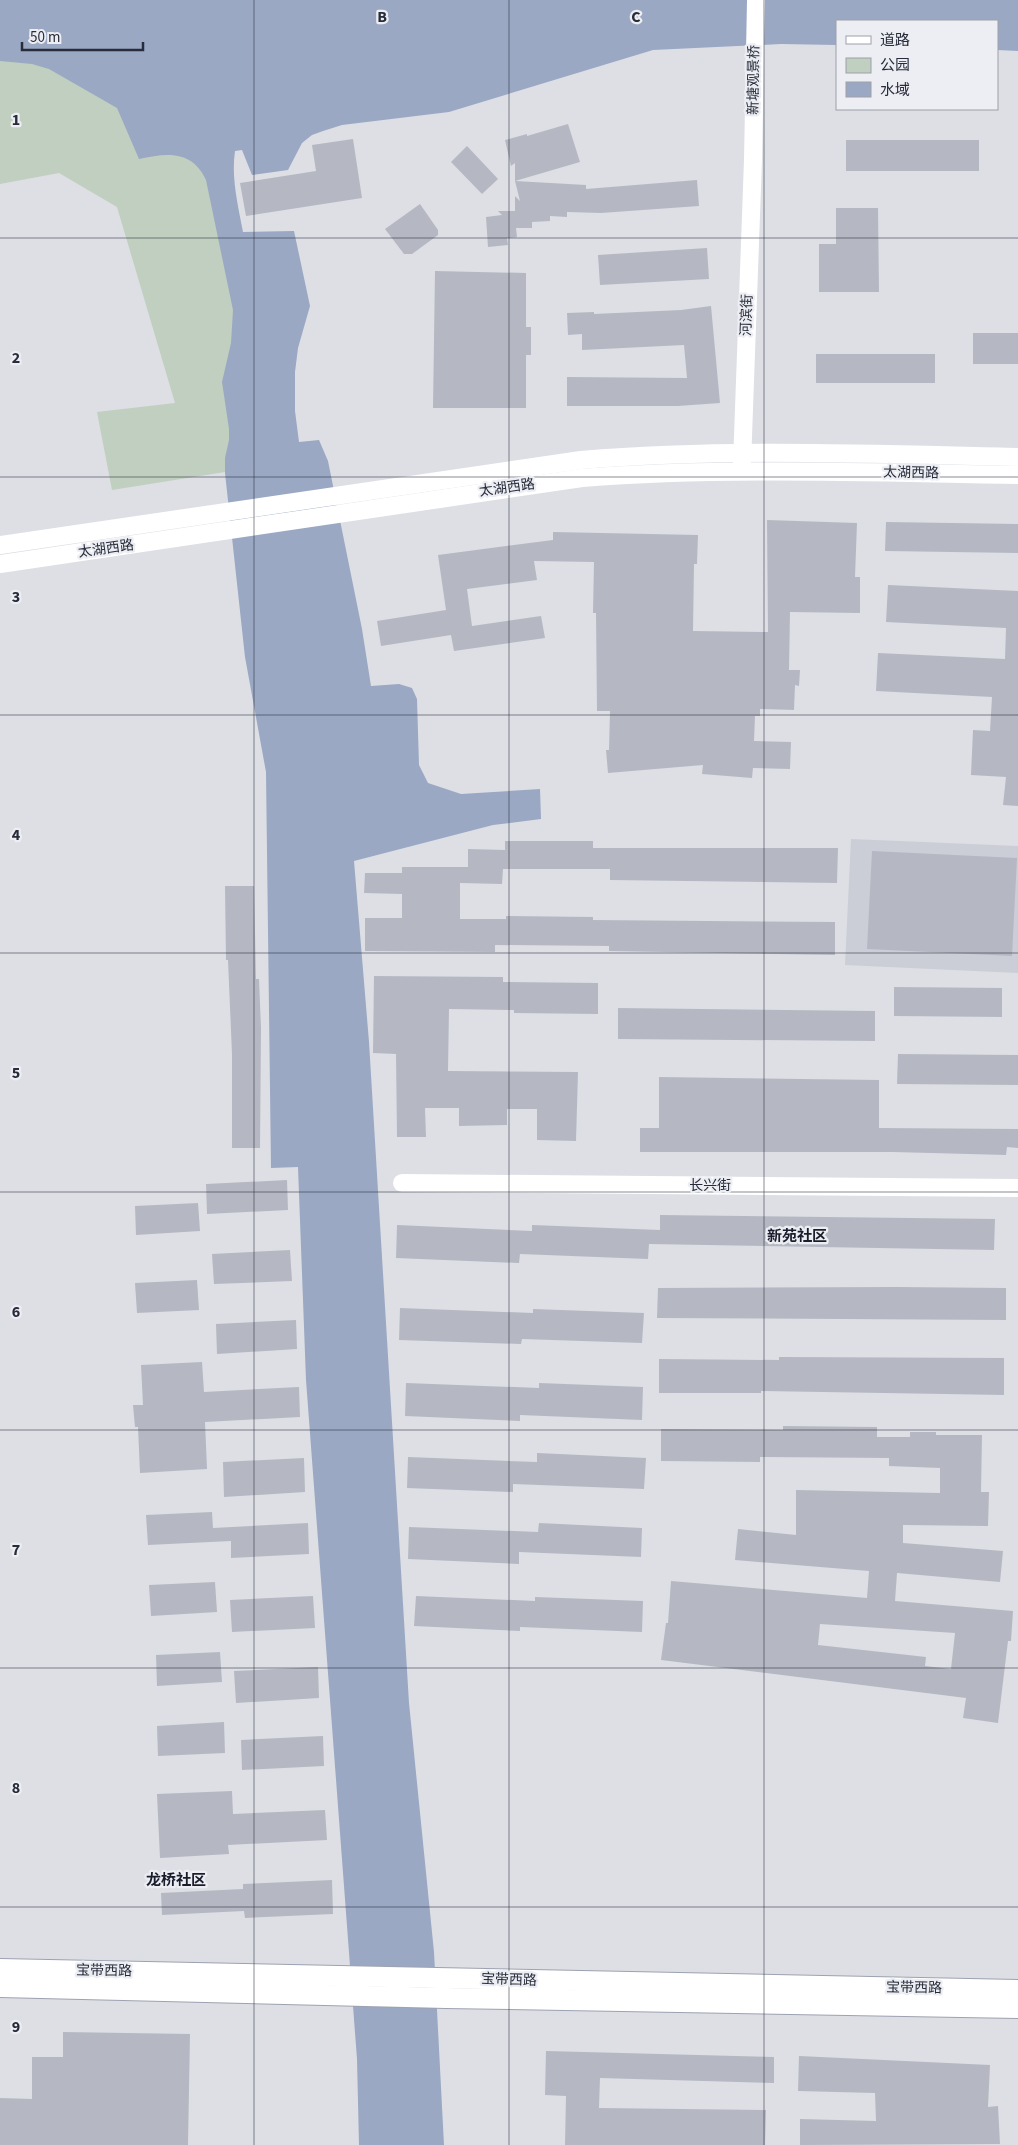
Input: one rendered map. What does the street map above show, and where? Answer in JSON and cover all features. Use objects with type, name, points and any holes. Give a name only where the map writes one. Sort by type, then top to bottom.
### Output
[{"type":"main road","name":"新塘观景桥","points":[[753,160],[756,0]]},
{"type":"main road","name":"河滨街","points":[[742,471],[753,160]]},
{"type":"main road","name":"太湖西路","points":[[0,545],[338,494],[581,460],[674,454],[742,453],[1018,456]]},
{"type":"main road","name":"太湖西路","points":[[0,564],[222,532],[341,512],[582,478],[647,473],[742,471],[1018,475]]},
{"type":"main road","name":"长兴街","points":[[402,1183],[1018,1188]]},
{"type":"main road","name":"宝带西路","points":[[0,1969],[341,1985],[446,1998],[1018,2008]]},
{"type":"main road","name":"宝带西路","points":[[0,1987],[341,1985],[444,1978],[1018,1990]]},
{"type":"shaded area","points":[[851,839],[1018,846],[1018,973],[845,965]]},
{"type":"green space","points":[[0,30],[164,31],[229,234],[250,468],[112,490],[97,412],[175,403],[117,207],[59,173],[0,184]]},
{"type":"water","points":[[0,0],[1018,0],[1018,51],[998,50],[998,20],[836,20],[836,45],[781,44],[653,50],[449,112],[342,125],[312,135],[302,143],[288,170],[252,175],[242,150],[235,151],[234,181],[243,232],[294,231],[310,306],[298,348],[295,372],[295,411],[299,442],[319,440],[328,461],[362,629],[371,686],[399,684],[412,688],[417,699],[419,765],[428,783],[461,794],[540,789],[541,819],[493,825],[354,861],[369,1042],[409,1703],[434,1952],[444,2145],[359,2145],[357,2059],[306,1380],[298,1167],[271,1168],[266,772],[245,657],[225,473],[229,429],[222,382],[231,343],[233,310],[206,180],[194,163],[178,156],[169,155],[139,159],[117,108],[49,69],[32,64],[0,61]]},
{"type":"building","points":[[568,124],[580,162],[515,181],[515,163],[511,166],[505,140],[527,134],[527,136]]},
{"type":"building","points":[[353,139],[362,198],[246,216],[240,183],[316,171],[312,145]]},
{"type":"building","points":[[846,140],[979,140],[979,171],[846,171]]},
{"type":"building","points":[[467,146],[498,179],[482,194],[451,162]]},
{"type":"building","points":[[697,180],[699,206],[601,213],[567,212],[567,217],[550,216],[550,221],[532,222],[532,228],[516,228],[517,237],[507,238],[508,245],[488,247],[486,217],[502,215],[498,211],[515,211],[515,196],[520,201],[515,181],[586,185],[586,189]]},
{"type":"building","points":[[420,204],[438,230],[438,235],[412,254],[404,254],[385,229]]},
{"type":"building","points":[[836,208],[878,208],[879,292],[819,292],[819,244],[836,244]]},
{"type":"building","points":[[707,248],[709,279],[600,285],[598,255]]},
{"type":"building","points":[[435,271],[526,273],[526,327],[531,327],[531,355],[526,355],[526,408],[433,408]]},
{"type":"building","points":[[711,306],[720,403],[678,406],[567,406],[567,377],[687,378],[684,345],[582,350],[582,334],[568,335],[567,313],[594,312],[594,314],[681,310]]},
{"type":"building","points":[[973,333],[1018,333],[1018,364],[973,364]]},
{"type":"building","points":[[816,354],[935,354],[935,383],[816,383]]},
{"type":"building","points":[[767,520],[857,523],[855,577],[860,577],[860,613],[790,612],[789,670],[800,670],[799,686],[795,685],[794,710],[760,709],[760,716],[755,716],[754,741],[791,742],[790,769],[753,768],[752,778],[702,774],[703,765],[608,773],[606,750],[609,750],[610,711],[597,711],[596,613],[593,613],[594,562],[534,561],[537,580],[467,589],[472,626],[541,616],[545,638],[454,651],[451,635],[381,646],[377,621],[446,610],[438,555],[553,540],[553,532],[698,535],[697,564],[694,564],[693,631],[768,632]]},
{"type":"building","points":[[886,522],[1018,524],[1018,553],[885,551]]},
{"type":"building","points":[[888,585],[1018,591],[1018,806],[1003,805],[1006,777],[971,775],[973,730],[990,731],[992,697],[876,691],[878,653],[1005,659],[1006,628],[886,622]]},
{"type":"building","points":[[505,841],[593,841],[593,848],[838,848],[837,883],[610,880],[610,869],[503,869],[502,884],[460,883],[460,919],[506,919],[506,916],[593,917],[593,920],[835,922],[835,955],[609,951],[609,946],[495,945],[495,952],[365,951],[365,918],[402,918],[402,894],[364,893],[365,873],[402,873],[402,867],[468,867],[468,849],[505,850]]},
{"type":"building","points":[[872,851],[1017,858],[1012,956],[867,949]]},
{"type":"building","points":[[225,886],[254,886],[256,979],[259,979],[261,1028],[260,1148],[232,1148],[232,1054],[228,960],[226,960]]},
{"type":"building","points":[[374,976],[503,977],[503,982],[598,983],[598,1014],[514,1013],[514,1010],[449,1009],[448,1071],[578,1072],[576,1141],[537,1140],[537,1109],[507,1109],[507,1125],[459,1126],[459,1108],[425,1108],[426,1137],[397,1137],[396,1054],[373,1053]]},
{"type":"building","points":[[894,987],[1002,988],[1002,1017],[894,1016]]},
{"type":"building","points":[[618,1008],[875,1011],[875,1041],[618,1039]]},
{"type":"building","points":[[898,1054],[1018,1055],[1018,1085],[897,1084]]},
{"type":"building","points":[[659,1077],[879,1080],[879,1128],[1018,1129],[1018,1148],[1007,1147],[1006,1155],[893,1152],[640,1152],[640,1128],[659,1128]]},
{"type":"building","points":[[287,1180],[288,1210],[207,1214],[206,1184]]},
{"type":"building","points":[[198,1203],[200,1231],[136,1235],[135,1206]]},
{"type":"building","points":[[660,1215],[995,1219],[994,1250],[649,1244],[648,1259],[520,1254],[519,1263],[396,1258],[397,1225],[532,1231],[532,1225],[660,1230]]},
{"type":"building","points":[[290,1250],[292,1281],[214,1284],[212,1254]]},
{"type":"building","points":[[197,1280],[199,1310],[137,1313],[135,1283]]},
{"type":"building","points":[[658,1288],[1006,1288],[1006,1320],[657,1318]]},
{"type":"building","points":[[400,1308],[533,1313],[533,1309],[644,1313],[642,1343],[522,1339],[521,1344],[399,1340]]},
{"type":"building","points":[[296,1320],[297,1349],[217,1354],[216,1324]]},
{"type":"building","points":[[779,1357],[1004,1358],[1004,1395],[761,1391],[761,1393],[659,1393],[659,1359],[779,1360]]},
{"type":"building","points":[[202,1362],[204,1392],[299,1387],[300,1417],[205,1422],[207,1469],[140,1473],[138,1427],[135,1427],[133,1405],[143,1405],[141,1365]]},
{"type":"building","points":[[406,1383],[539,1388],[539,1383],[643,1387],[642,1420],[520,1415],[520,1421],[405,1416]]},
{"type":"building","points":[[783,1426],[877,1427],[877,1437],[910,1437],[910,1432],[936,1432],[936,1435],[982,1435],[981,1492],[989,1492],[988,1526],[903,1525],[903,1543],[1003,1551],[1000,1582],[897,1573],[895,1601],[1013,1611],[1011,1641],[1008,1641],[998,1723],[963,1718],[966,1698],[661,1660],[666,1623],[668,1623],[671,1581],[867,1598],[869,1571],[735,1560],[738,1529],[796,1535],[796,1490],[940,1493],[940,1468],[889,1466],[889,1458],[760,1457],[760,1462],[661,1461],[661,1429],[783,1430]],"holes":[[[820,1624],[955,1633],[951,1669],[925,1666],[926,1657],[818,1645]]]},
{"type":"building","points":[[537,1453],[646,1458],[644,1489],[513,1484],[513,1492],[407,1488],[408,1457],[537,1462]]},
{"type":"building","points":[[304,1458],[305,1492],[224,1497],[223,1462]]},
{"type":"building","points":[[212,1512],[213,1528],[308,1523],[309,1554],[231,1558],[231,1541],[148,1545],[146,1515]]},
{"type":"building","points":[[539,1523],[642,1528],[641,1557],[519,1552],[519,1564],[408,1559],[409,1527],[538,1532]]},
{"type":"building","points":[[215,1582],[217,1612],[151,1616],[149,1585]]},
{"type":"building","points":[[313,1596],[315,1628],[232,1632],[230,1600]]},
{"type":"building","points":[[416,1596],[535,1601],[535,1597],[643,1601],[642,1632],[520,1627],[520,1631],[414,1626]]},
{"type":"building","points":[[220,1652],[222,1682],[157,1686],[156,1655]]},
{"type":"building","points":[[318,1667],[319,1698],[236,1703],[234,1671]]},
{"type":"building","points":[[224,1722],[225,1753],[158,1756],[157,1726]]},
{"type":"building","points":[[323,1736],[324,1766],[242,1770],[241,1740]]},
{"type":"building","points":[[232,1791],[233,1814],[325,1810],[327,1840],[228,1845],[229,1854],[160,1858],[157,1794]]},
{"type":"building","points":[[332,1880],[333,1914],[245,1918],[244,1911],[162,1915],[161,1893],[243,1889],[243,1884]]},
{"type":"building","points":[[63,2032],[190,2034],[188,2145],[0,2145],[0,2098],[32,2099],[32,2057],[63,2057]]},
{"type":"building","points":[[546,2051],[774,2057],[774,2083],[600,2078],[599,2108],[766,2110],[765,2145],[565,2145],[566,2096],[545,2095]]},
{"type":"building","points":[[799,2056],[990,2065],[988,2107],[998,2106],[1000,2144],[800,2145],[800,2119],[876,2121],[875,2093],[798,2091]]},
{"type":"district","name":"新苑社区","points":[[797,1236]]},
{"type":"district","name":"龙桥社区","points":[[176,1880]]}]
